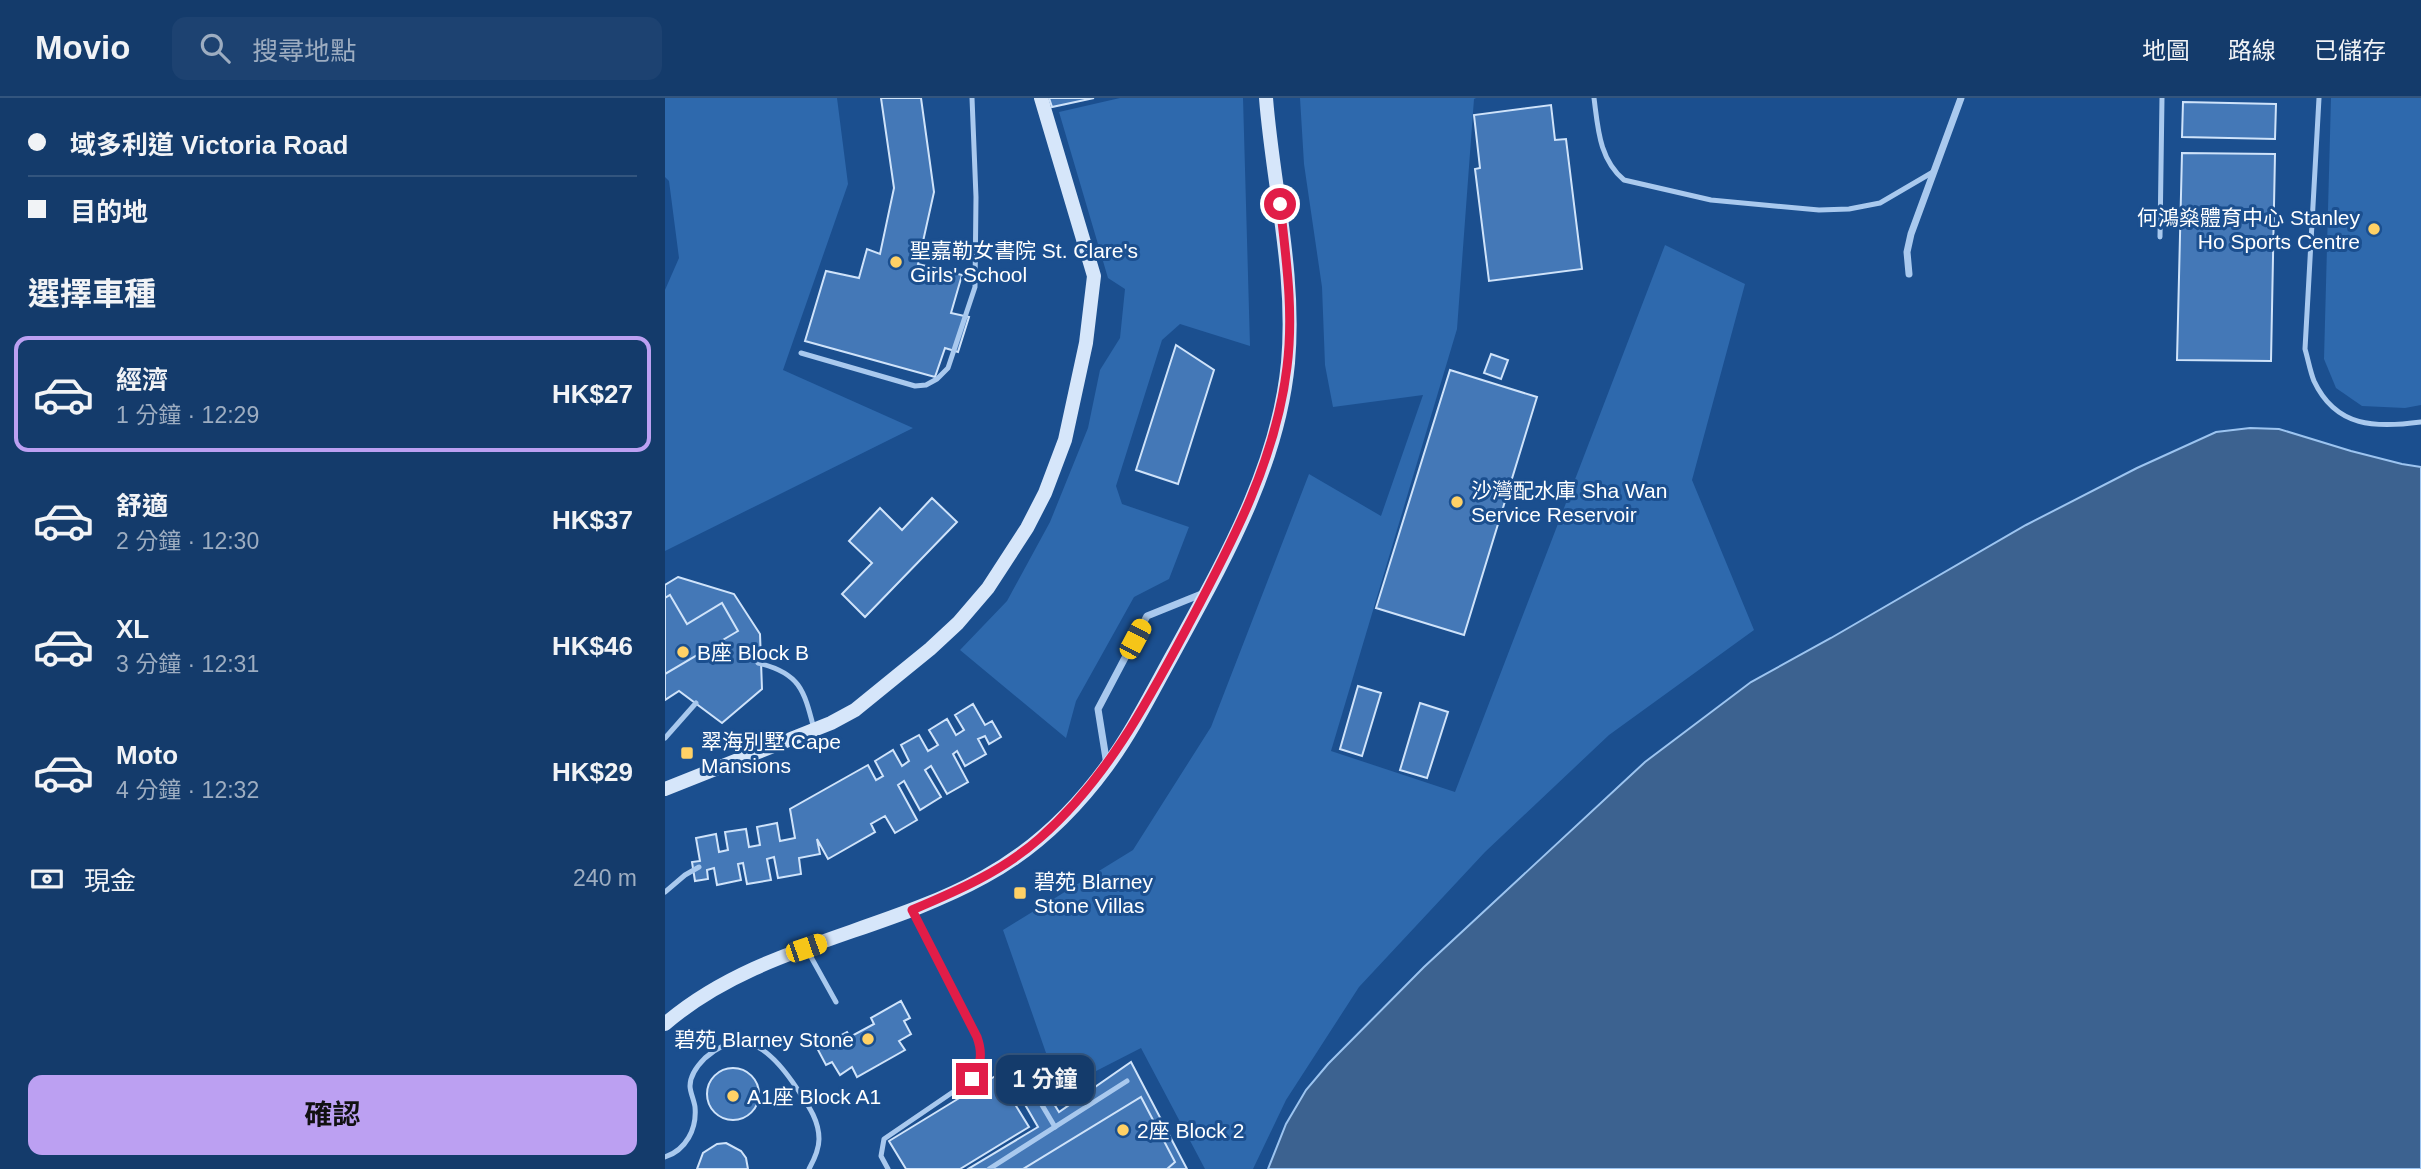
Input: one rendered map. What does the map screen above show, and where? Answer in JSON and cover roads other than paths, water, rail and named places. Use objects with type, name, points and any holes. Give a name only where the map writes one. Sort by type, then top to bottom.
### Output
[{"type":"main road","points":[[665,789],[814,730],[855,710],[958,623],[988,588],[1027,528],[1045,493],[1065,440],[1086,343],[1094,276],[1041,98]]},
{"type":"main road","points":[[665,1024],[704,994],[748,972],[912,910],[984,877],[1039,839],[1072,807],[1107,765],[1141,710],[1206,592],[1259,481],[1280,409],[1290,331],[1290,289],[1266,98]]},
{"type":"street","points":[[1909,274],[1907,252],[1911,234],[1961,98]]},
{"type":"street","points":[[1107,765],[1098,709],[1147,616],[1206,592]]},
{"type":"lane","points":[[801,353],[915,386],[926,385],[937,379],[948,368],[975,287],[976,185],[972,98]]},
{"type":"lane","points":[[1594,98],[1601,146],[1613,171],[1623,180],[1711,200],[1819,210],[1849,209],[1880,204],[1933,172]]},
{"type":"lane","points":[[2160,237],[2162,98]]},
{"type":"lane","points":[[2319,98],[2305,349],[2315,381],[2334,410],[2365,425],[2421,422]]},
{"type":"lane","points":[[758,663],[777,668],[803,689],[814,730]]},
{"type":"lane","points":[[665,738],[696,703]]},
{"type":"lane","points":[[665,892],[697,867]]},
{"type":"lane","points":[[888,1169],[881,1156],[884,1139],[972,1079],[982,1058],[977,1037],[912,910]]},
{"type":"lane","points":[[806,948],[836,1002]]},
{"type":"lane","points":[[665,1157],[682,1149],[695,1122],[690,1086],[695,1069],[719,1048],[740,1042],[771,1054],[813,1113],[819,1142],[809,1169]]},
{"type":"lane","points":[[1027,1078],[1055,1127]]},
{"type":"lane","points":[[989,1169],[1127,1081]]},
{"type":"place","name":"何鴻燊體育中心 Stanley Ho Sports Centre","points":[[2374,229]]},
{"type":"place","name":"聖嘉勒女書院 St. Clare's Girls' School","points":[[896,262]]},
{"type":"place","name":"沙灣配水庫 Sha Wan Service Reservoir","points":[[1457,502]]},
{"type":"place","name":"B座 Block B","points":[[683,652]]},
{"type":"place","name":"翠海別墅 Cape Mansions","points":[[687,753]]},
{"type":"place","name":"碧苑 Blarney Stone Villas","points":[[1020,893]]},
{"type":"place","name":"碧苑 Blarney Stone","points":[[868,1039]]},
{"type":"place","name":"A1座 Block A1","points":[[733,1096]]},
{"type":"place","name":"2座 Block 2","points":[[1123,1130]]}]
